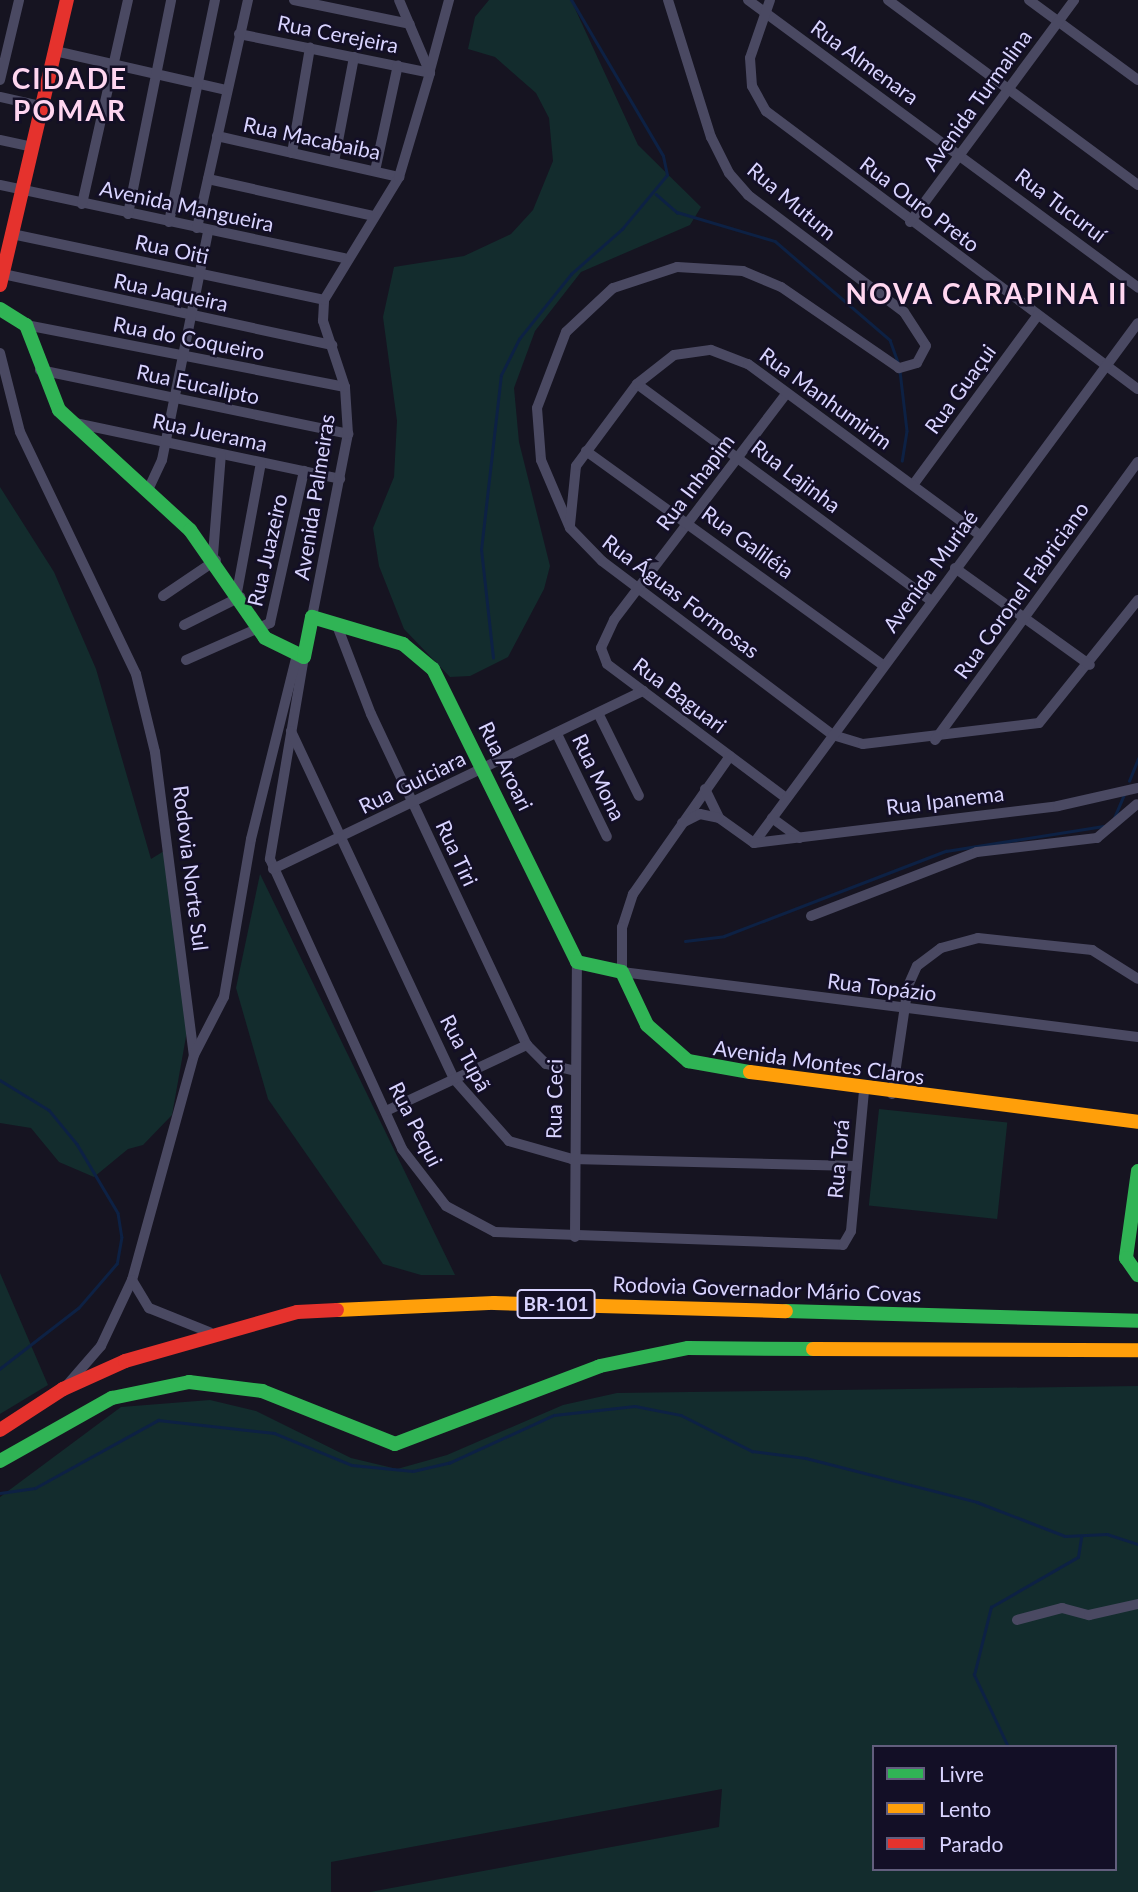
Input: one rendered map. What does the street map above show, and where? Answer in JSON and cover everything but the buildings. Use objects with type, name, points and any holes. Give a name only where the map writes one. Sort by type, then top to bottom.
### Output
[{"type":"street","points":[[0,80],[19,0]]},
{"type":"street","points":[[1,280],[67,0]]},
{"type":"street","points":[[82,204],[128,0]]},
{"type":"street","points":[[128,214],[171,0]]},
{"type":"street","points":[[169,222],[215,0]]},
{"type":"street","points":[[148,490],[166,443],[198,274],[208,180],[248,0]]},
{"type":"street","points":[[294,0],[410,24]]},
{"type":"street","points":[[399,0],[430,71]]},
{"type":"street","points":[[324,300],[344,258],[399,177],[449,0]]},
{"type":"street","name":"Rua Mutum","points":[[668,0],[711,137],[729,173],[748,195],[904,312],[925,336],[923,355]]},
{"type":"street","name":"Rua Almenara","points":[[748,0],[960,154]]},
{"type":"street","points":[[762,11],[771,0]]},
{"type":"street","points":[[888,0],[1138,185]]},
{"type":"street","points":[[1029,0],[1138,80]]},
{"type":"street","name":"Avenida Turmalina","points":[[910,222],[1074,0]]},
{"type":"street","name":"Rua Ouro Preto","points":[[762,11],[750,58],[759,102],[910,222],[1138,389]]},
{"type":"street","name":"Rua Cerejeira","points":[[239,34],[430,71]]},
{"type":"street","points":[[292,153],[310,48]]},
{"type":"street","points":[[55,51],[226,90]]},
{"type":"street","points":[[334,162],[354,57]]},
{"type":"street","points":[[375,171],[398,65]]},
{"type":"street","points":[[0,97],[41,106]]},
{"type":"street","name":"Rua Macabaiba","points":[[217,136],[399,177]]},
{"type":"street","points":[[0,140],[32,147]]},
{"type":"street","name":"Rua Tucuruí","points":[[960,154],[1138,288]]},
{"type":"street","points":[[208,180],[373,216]]},
{"type":"street","name":"Avenida Mangueira","points":[[0,185],[344,258]]},
{"type":"street","name":"Rua Oiti","points":[[12,234],[324,300]]},
{"type":"street","name":"Rua Águas Formosas","points":[[833,735],[640,589],[570,528],[541,460],[542,382],[566,332],[590,306],[633,278],[677,267],[743,271],[781,287],[893,365],[908,367],[923,355]]},
{"type":"street","name":"Rua Jaqueira","points":[[1,280],[332,345]]},
{"type":"street","name":"Avenida Palmeiras","points":[[312,617],[348,434],[345,387],[332,345],[324,300]]},
{"type":"street","points":[[0,309],[26,325],[40,370],[71,422],[148,490],[214,558],[260,632],[302,652]]},
{"type":"street","name":"Rua Guaçui","points":[[913,485],[1038,315]]},
{"type":"street","name":"Avenida Muriaé","points":[[754,843],[1138,323]]},
{"type":"street","name":"Rua do Coqueiro","points":[[26,325],[345,387]]},
{"type":"street","name":"Rua Manhumirim","points":[[570,528],[572,484],[586,451],[636,384],[674,355],[711,350],[748,364],[980,535]]},
{"type":"street","name":"Rodovia Norte Sul","points":[[0,354],[20,432],[95,577],[143,699],[194,1055],[132,1280],[101,1346],[63,1389]]},
{"type":"street","name":"Rua Eucalipto","points":[[40,370],[174,400],[348,434]]},
{"type":"street","name":"Rua Lajinha","points":[[636,384],[738,456],[931,601]]},
{"type":"street","name":"Rua Inhapim","points":[[607,664],[603,636],[786,394]]},
{"type":"street","name":"Rua Juerama","points":[[71,422],[340,479]]},
{"type":"street","name":"Rua Galiléia","points":[[586,451],[688,522],[884,666]]},
{"type":"street","points":[[163,596],[214,558],[221,454]]},
{"type":"street","name":"Rua Coronel Fabriciano","points":[[936,740],[1138,462]]},
{"type":"street","points":[[238,594],[261,463]]},
{"type":"street","name":"Rua Juazeiro","points":[[260,632],[279,598],[304,471]]},
{"type":"street","points":[[955,568],[1090,665]]},
{"type":"street","points":[[184,625],[238,594]]},
{"type":"street","points":[[833,735],[880,746],[1039,723],[1090,665],[1138,600]]},
{"type":"street","points":[[194,1055],[224,997],[251,839],[302,652],[304,624],[312,617]]},
{"type":"street","name":"Rua Aroari","points":[[312,617],[403,644],[425,660],[484,769],[577,962]]},
{"type":"street","points":[[302,652],[335,623]]},
{"type":"street","name":"Rua Tiri","points":[[335,623],[413,804],[527,1045],[546,1064],[573,1070]]},
{"type":"street","points":[[186,660],[260,632]]},
{"type":"street","name":"Rua Pequi","points":[[302,652],[291,731],[268,844],[273,869],[414,1170],[459,1216],[495,1232],[843,1245],[851,1231]]},
{"type":"street","name":"Rua Baguari","points":[[607,664],[786,798]]},
{"type":"street","name":"Rua Guiciara","points":[[273,869],[599,715],[643,691]]},
{"type":"street","points":[[599,715],[639,796]]},
{"type":"street","name":"Rua Tupã","points":[[291,731],[454,1079],[509,1141],[572,1159],[856,1166]]},
{"type":"street","name":"Rua Mona","points":[[557,733],[607,837]]},
{"type":"street","name":"Rua Baguari","points":[[705,789],[730,756]]},
{"type":"street","name":"Rua Ipanema","points":[[754,843],[1058,806],[1138,788]]},
{"type":"street","points":[[705,789],[719,818]]},
{"type":"street","name":"Avenida Montes Claros","points":[[705,789],[679,824],[627,906],[622,972],[647,1025],[688,1061],[864,1091],[1138,1122]]},
{"type":"street","points":[[1138,802],[1138,811]]},
{"type":"street","points":[[811,916],[977,852],[1097,838],[1138,802]]},
{"type":"street","points":[[679,824],[700,814],[719,818],[754,843]]},
{"type":"street","points":[[772,818],[800,838]]},
{"type":"street","points":[[892,1094],[903,1009],[911,977],[928,955],[978,938],[1092,950],[1138,979]]},
{"type":"street","points":[[577,962],[622,972]]},
{"type":"street","name":"Rua Ceci","points":[[575,1237],[572,1159],[577,962]]},
{"type":"street","name":"Rua Topázio","points":[[622,972],[1138,1037]]},
{"type":"street","points":[[386,1111],[527,1045]]},
{"type":"street","name":"Rua Torá","points":[[851,1231],[864,1091]]},
{"type":"street","points":[[1138,1171],[1126,1252],[1138,1275]]},
{"type":"street","points":[[132,1280],[149,1308],[209,1332]]},
{"type":"street","name":"Rodovia Governador Mário Covas","points":[[0,1430],[63,1389],[209,1332],[297,1312],[494,1303],[1138,1321]]},
{"type":"street","points":[[0,1461],[112,1398],[189,1382],[262,1391],[395,1444],[600,1366],[688,1348],[1138,1350]]},
{"type":"street","points":[[1017,1620],[1062,1608],[1089,1615],[1138,1604]]},
{"type":"green space","points":[[489,0],[571,0],[638,145],[701,207],[690,225],[581,272],[535,331],[514,388],[519,442],[550,566],[544,589],[508,657],[470,676],[450,677],[404,629],[379,566],[373,528],[394,477],[397,421],[383,317],[394,267],[464,256],[511,234],[533,210],[553,161],[549,118],[536,93],[495,57],[468,49],[475,17]]},
{"type":"green space","points":[[0,487],[54,572],[96,669],[151,859],[164,851],[187,1031],[172,1115],[143,1145],[128,1149],[94,1177],[59,1162],[31,1128],[0,1123]]},
{"type":"green space","points":[[260,874],[455,1275],[421,1275],[383,1264],[268,1099],[236,988]]},
{"type":"green space","points":[[879,1109],[1007,1122],[997,1219],[869,1205]]},
{"type":"green space","points":[[0,1273],[48,1385],[0,1414]]},
{"type":"green space","points":[[1138,1386],[1138,1892],[370,1892],[719,1827],[722,1789],[331,1862],[331,1892],[0,1892],[0,1497],[121,1407],[210,1400],[256,1411],[351,1458],[397,1469],[447,1455],[563,1405],[617,1393]]},
{"type":"waterway","points":[[493,658],[481,550],[501,375],[519,339],[571,274],[622,229],[667,175],[663,156],[571,0]]},
{"type":"waterway","points":[[656,194],[677,212],[775,241],[890,340],[898,362]]},
{"type":"waterway","points":[[900,371],[907,431],[902,461]]},
{"type":"waterway","points":[[1129,781],[1138,759]]},
{"type":"waterway","points":[[1114,818],[1124,795]]},
{"type":"waterway","points":[[685,941],[724,936],[946,851],[1103,826]]},
{"type":"waterway","points":[[0,1080],[49,1110],[77,1144],[118,1213],[122,1237],[117,1264],[79,1308],[0,1369]]},
{"type":"waterway","points":[[0,1493],[35,1488],[158,1420],[274,1433],[352,1465],[413,1471],[449,1463],[554,1415],[635,1406],[681,1415],[752,1451],[806,1458],[977,1502],[1065,1536],[1107,1534],[1138,1544]]},
{"type":"waterway","points":[[1007,1745],[974,1675],[991,1607],[1078,1557],[1081,1537]]},
{"type":"traffic: fast","points":[[0,309],[26,325],[59,410],[190,530],[265,638],[304,657],[312,617]]},
{"type":"traffic: fast","points":[[312,617],[403,644],[433,669],[577,962],[622,972],[647,1025],[688,1061],[750,1072]]},
{"type":"traffic: fast","points":[[1138,1171],[1126,1258],[1138,1275]]},
{"type":"traffic: fast","points":[[786,1311],[1138,1321]]},
{"type":"traffic: fast","points":[[0,1461],[112,1398],[189,1382],[262,1391],[395,1444],[600,1366],[688,1348],[813,1349]]},
{"type":"traffic: slow","points":[[750,1072],[1138,1122]]},
{"type":"traffic: slow","points":[[337,1310],[494,1303],[786,1311]]},
{"type":"traffic: slow","points":[[813,1349],[1138,1350]]},
{"type":"traffic: jam","points":[[0,285],[67,0]]},
{"type":"traffic: jam","points":[[0,1430],[63,1389],[125,1361],[297,1312],[337,1310]]},
{"type":"district","name":"CIDADE POMAR","points":[[70,94]]},
{"type":"district","name":"NOVA CARAPINA II","points":[[987,293]]}]
